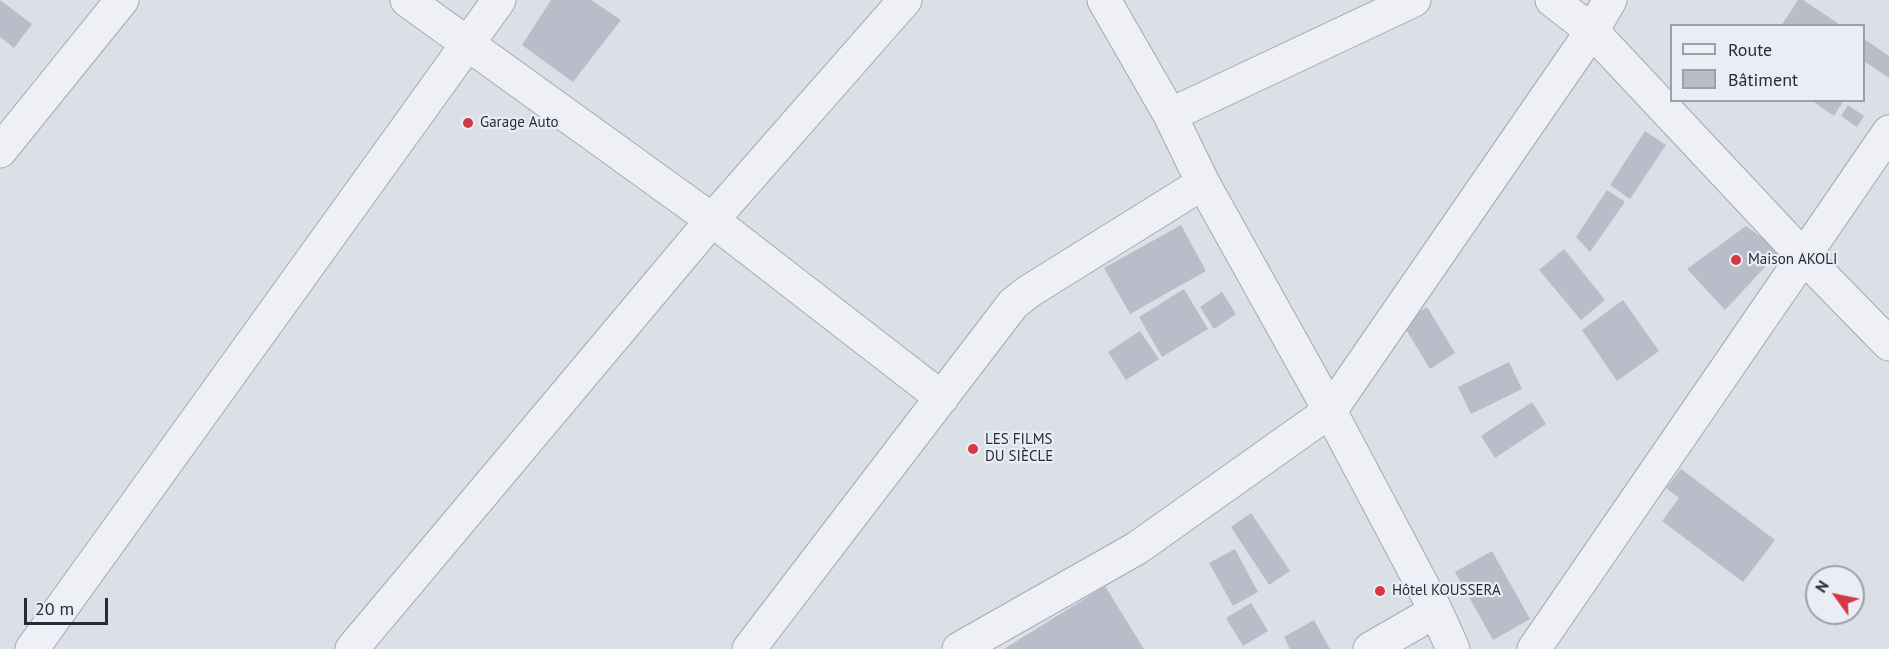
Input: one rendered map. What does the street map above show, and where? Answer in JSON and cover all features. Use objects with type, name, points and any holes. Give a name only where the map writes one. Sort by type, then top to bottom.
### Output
[{"type":"street","points":[[0,151],[122,0]]},
{"type":"street","points":[[407,0],[712,220],[942,398]]},
{"type":"street","points":[[32,649],[499,0]]},
{"type":"street","points":[[352,649],[712,220],[905,0]]},
{"type":"street","points":[[1104,0],[1170,115],[1203,183],[1330,411],[1436,611],[1453,649]]},
{"type":"street","points":[[1170,115],[1414,0]]},
{"type":"street","points":[[1552,0],[1592,31],[1889,344]]},
{"type":"street","points":[[959,649],[1137,548],[1330,411],[1592,31],[1610,0]]},
{"type":"street","points":[[1534,649],[1889,132]]},
{"type":"street","points":[[749,649],[1013,304],[1028,292],[1203,183]]},
{"type":"street","points":[[1370,649],[1436,611]]},
{"type":"building","points":[[0,0],[32,24],[14,48],[0,37]]},
{"type":"building","points":[[551,0],[591,0],[621,20],[573,82],[522,45]]},
{"type":"building","points":[[1798,0],[1803,0],[1839,24],[1782,24]]},
{"type":"building","points":[[1865,40],[1889,56],[1889,78],[1865,62]]},
{"type":"building","points":[[1814,102],[1843,102],[1834,116]]},
{"type":"building","points":[[1848,105],[1864,116],[1857,127],[1841,116]]},
{"type":"building","points":[[1645,131],[1666,145],[1630,199],[1610,185]]},
{"type":"building","points":[[1607,190],[1625,202],[1590,252],[1576,237]]},
{"type":"building","points":[[1181,225],[1206,271],[1130,314],[1104,268]]},
{"type":"building","name":"Maison AKOLI","points":[[1746,226],[1780,251],[1725,310],[1687,269]]},
{"type":"building","points":[[1564,249],[1605,300],[1581,320],[1539,270]]},
{"type":"building","points":[[1184,289],[1208,329],[1162,357],[1139,317]]},
{"type":"building","points":[[1222,292],[1236,314],[1214,329],[1200,307]]},
{"type":"building","points":[[1623,300],[1659,351],[1617,381],[1582,330]]},
{"type":"building","points":[[1427,307],[1455,353],[1430,369],[1402,323]]},
{"type":"building","points":[[1140,331],[1159,359],[1126,380],[1108,352]]},
{"type":"building","points":[[1509,362],[1522,389],[1471,414],[1458,387]]},
{"type":"building","points":[[1532,402],[1546,424],[1495,458],[1481,436]]},
{"type":"building","points":[[1681,469],[1775,540],[1743,582],[1662,521],[1679,498],[1666,488]]},
{"type":"building","points":[[1251,513],[1290,571],[1269,585],[1231,527]]},
{"type":"building","points":[[1235,549],[1258,592],[1233,606],[1209,563]]},
{"type":"building","points":[[1492,551],[1530,619],[1493,640],[1455,572]]},
{"type":"building","points":[[1105,586],[1144,649],[1004,649]]},
{"type":"building","points":[[1251,603],[1268,631],[1243,646],[1226,618]]},
{"type":"building","points":[[1314,620],[1330,649],[1290,649],[1284,637]]},
{"type":"place","name":"Garage Auto","points":[[468,123]]},
{"type":"place","name":"Maison AKOLI","points":[[1736,260]]},
{"type":"place","name":"LES FILMS DU SIÈCLE","points":[[973,449]]},
{"type":"place","name":"Hôtel KOUSSERA","points":[[1380,591]]}]
